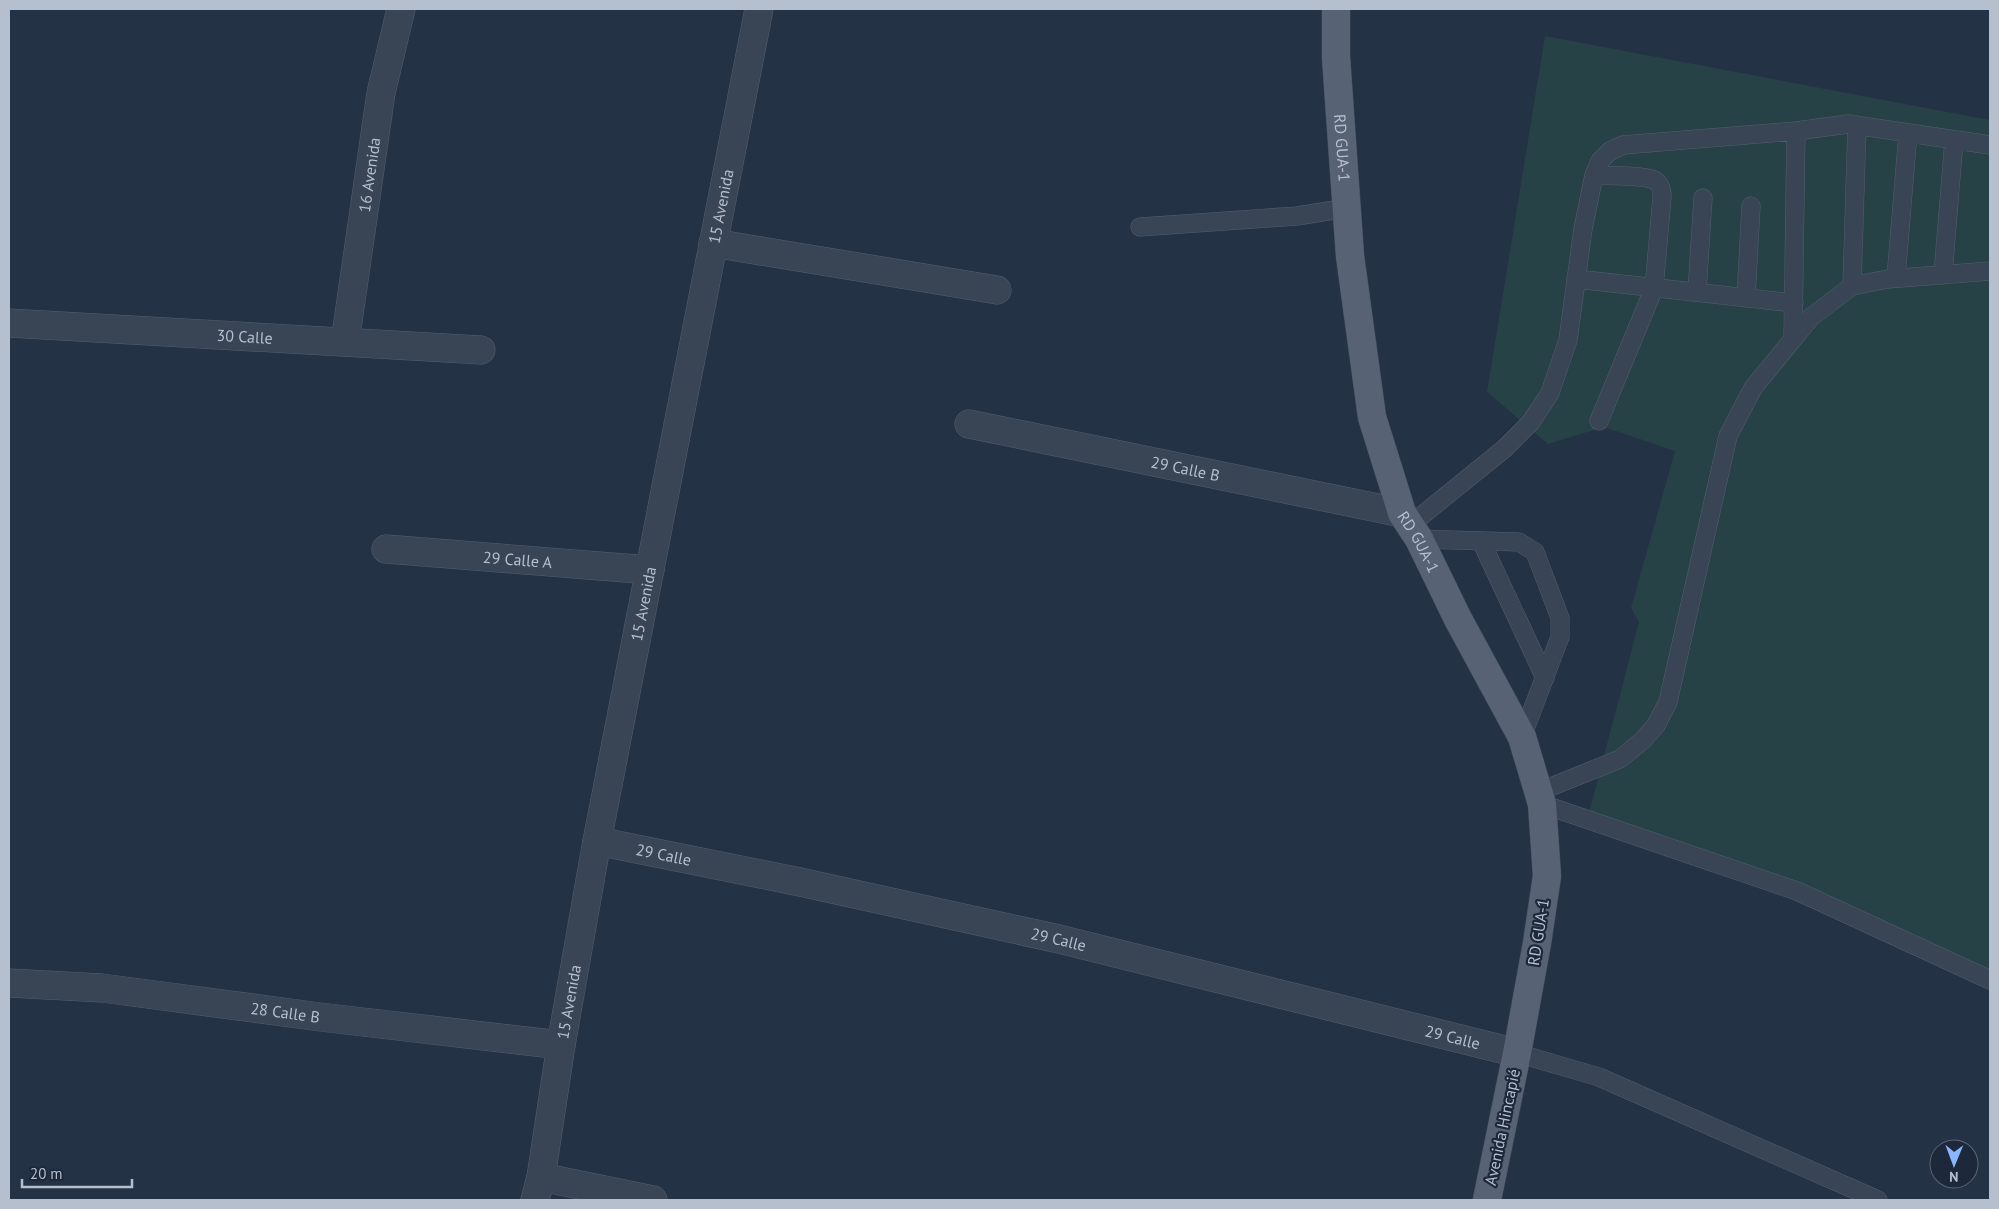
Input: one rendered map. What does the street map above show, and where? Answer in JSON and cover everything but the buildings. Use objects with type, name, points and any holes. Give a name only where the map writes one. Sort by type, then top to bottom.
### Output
[{"type":"main road","name":"RD GUA-1","points":[[1336,9],[1336,57],[1350,256],[1372,417],[1410,526],[1522,738],[1540,798],[1546,876],[1537,943],[1517,1053]]},
{"type":"main road","name":"Avenida Hincapié","points":[[1486,1200],[1517,1053]]},
{"type":"street","name":"16 Avenida","points":[[345,342],[381,93],[401,9]]},
{"type":"street","name":"15 Avenida","points":[[538,1188],[597,841],[759,9]]},
{"type":"street","points":[[713,243],[997,290]]},
{"type":"street","name":"30 Calle","points":[[9,323],[481,350]]},
{"type":"street","name":"29 Calle B","points":[[969,424],[1410,526]]},
{"type":"street","name":"29 Calle A","points":[[386,549],[650,570]]},
{"type":"street","name":"29 Calle","points":[[597,841],[800,882],[1059,939],[1517,1053]]},
{"type":"street","name":"28 Calle B","points":[[9,983],[102,988],[320,1017],[561,1045]]},
{"type":"street","points":[[538,1188],[653,1200]]},
{"type":"lane","points":[[1410,526],[1504,449],[1531,422],[1550,393],[1568,340],[1583,229],[1594,175],[1600,161],[1610,151],[1624,145],[1848,124],[1990,145]]},
{"type":"lane","points":[[1852,286],[1857,126]]},
{"type":"lane","points":[[1793,338],[1796,130]]},
{"type":"lane","points":[[1896,278],[1908,133]]},
{"type":"lane","points":[[1943,275],[1954,140]]},
{"type":"lane","points":[[1594,175],[1656,180],[1661,187],[1662,197],[1654,288],[1599,421]]},
{"type":"lane","points":[[1697,292],[1703,198]]},
{"type":"lane","points":[[1746,298],[1751,206]]},
{"type":"lane","points":[[1140,227],[1297,216],[1347,208]]},
{"type":"lane","points":[[1540,798],[1620,759],[1643,740],[1656,725],[1668,702],[1728,436],[1753,388],[1793,338],[1811,317],[1852,286],[1896,278],[1990,271]]},
{"type":"lane","points":[[1576,278],[1794,303]]},
{"type":"lane","points":[[1410,526],[1480,541],[1519,542],[1535,552],[1560,618],[1560,637],[1522,738]]},
{"type":"lane","points":[[1480,541],[1545,678]]},
{"type":"lane","points":[[1540,798],[1797,891],[1990,980]]},
{"type":"lane","points":[[1517,1053],[1600,1077],[1878,1200]]},
{"type":"green space","points":[[1545,36],[1990,120],[1990,972],[1588,817],[1639,622],[1631,608],[1675,451],[1604,427],[1548,444],[1487,392]]}]
